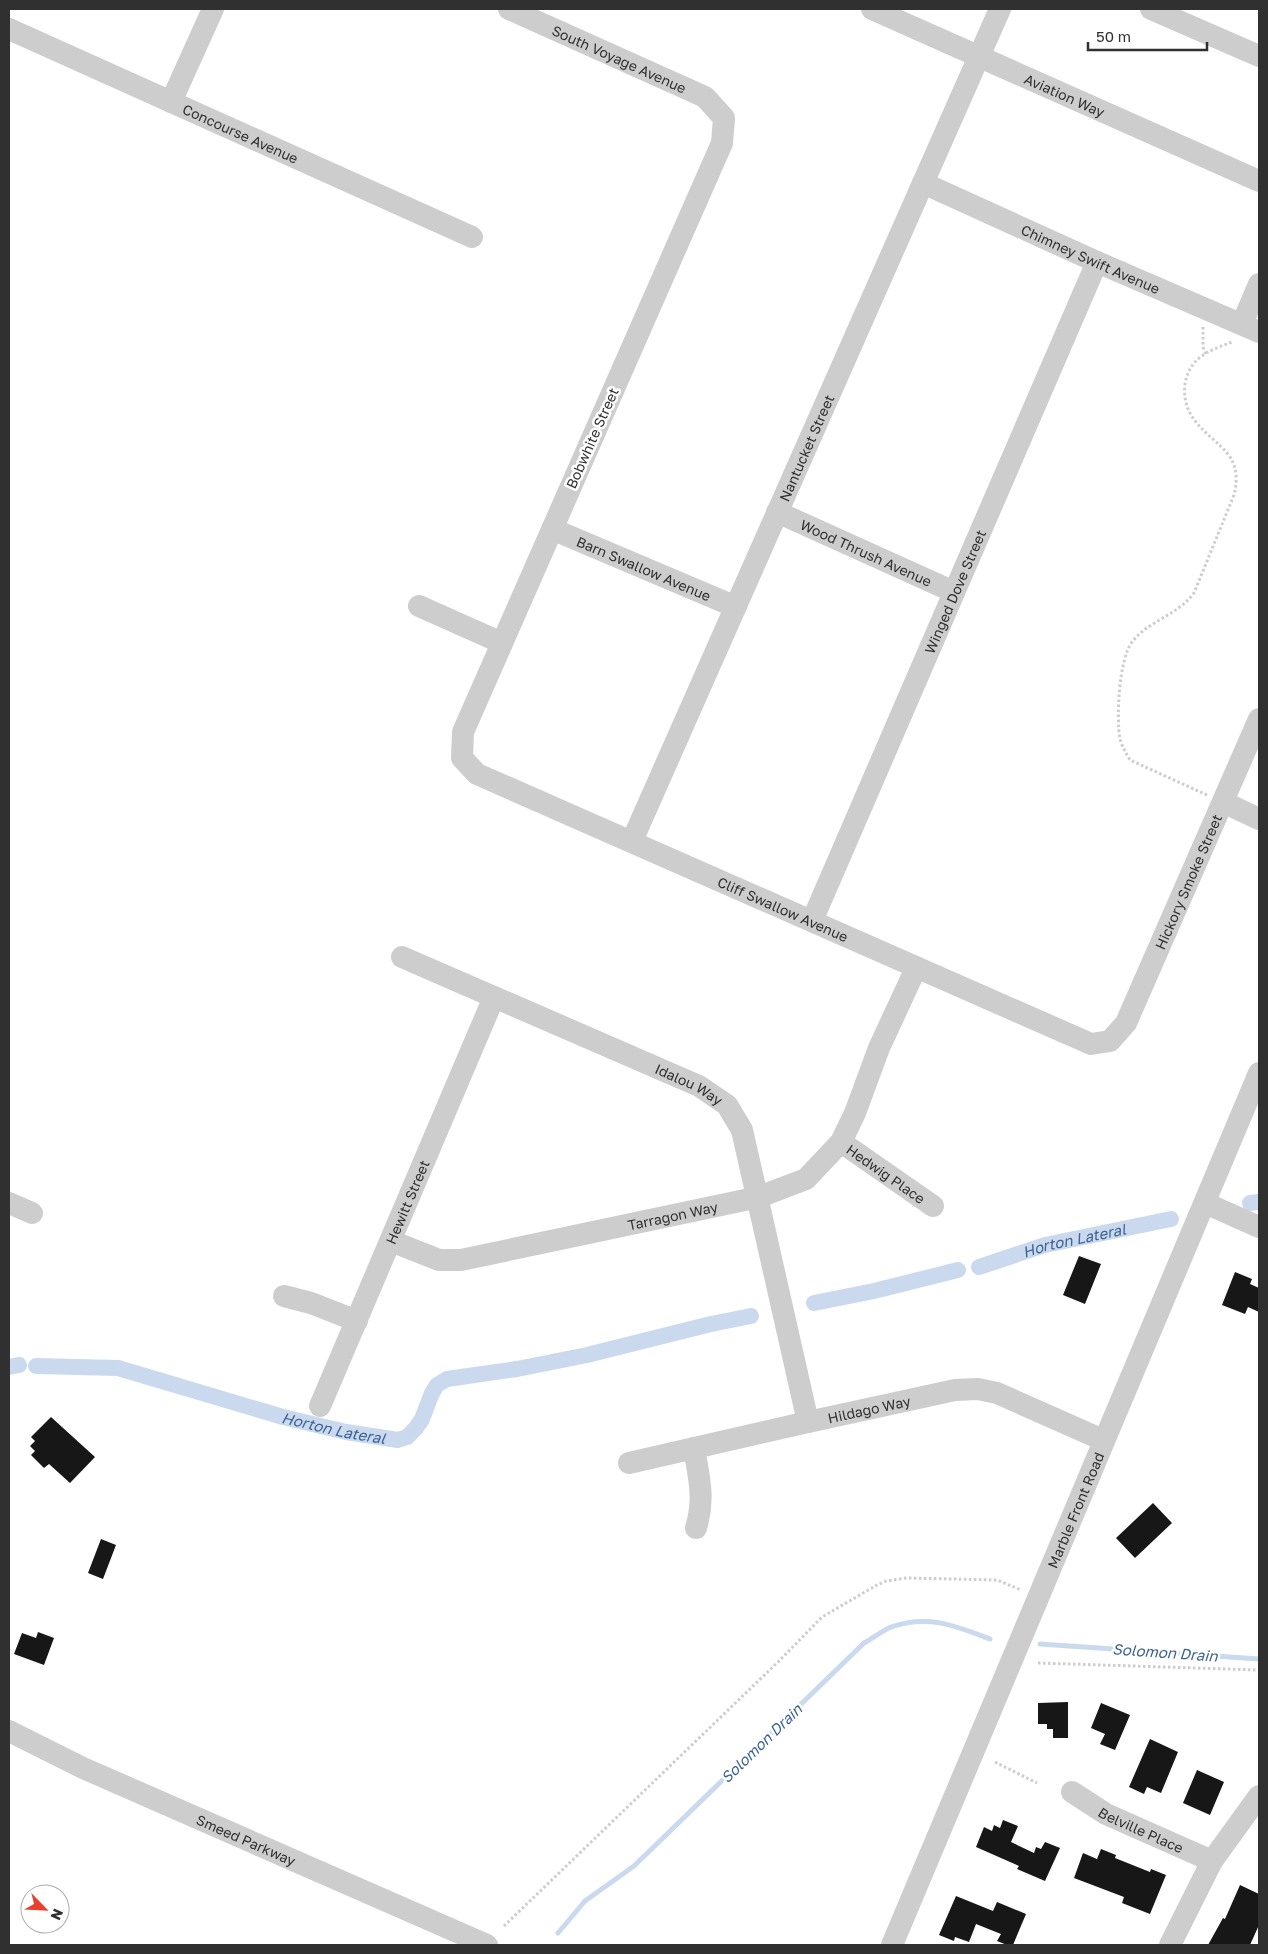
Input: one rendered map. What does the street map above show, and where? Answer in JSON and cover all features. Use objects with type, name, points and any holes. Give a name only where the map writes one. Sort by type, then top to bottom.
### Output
[{"type":"street","points":[[172,102],[212,9]]},
{"type":"street","name":"South Voyage Avenue","points":[[509,9],[705,97],[724,118]]},
{"type":"street","name":"Aviation Way","points":[[872,9],[1259,181]]},
{"type":"street","name":"Nantucket Street","points":[[632,841],[1000,9]]},
{"type":"street","points":[[1151,9],[1195,18],[1259,56]]},
{"type":"street","name":"Concourse Avenue","points":[[9,29],[472,237]]},
{"type":"street","name":"Bobwhite Street","points":[[462,758],[463,732],[722,143],[724,118]]},
{"type":"street","name":"Chimney Swift Avenue","points":[[923,183],[1097,262],[1244,333]]},
{"type":"street","name":"Winged Dove Street","points":[[812,920],[1097,262]]},
{"type":"street","points":[[1244,333],[1259,284]]},
{"type":"street","name":"Wood Thrush Avenue","points":[[778,512],[954,592]]},
{"type":"street","name":"Barn Swallow Avenue","points":[[552,529],[736,607]]},
{"type":"street","points":[[419,606],[502,643]]},
{"type":"street","name":"Hickory Smoke Street","points":[[1110,1041],[1126,1023],[1217,800],[1259,719]]},
{"type":"street","name":"Cliff Swallow Avenue","points":[[462,758],[477,774],[812,920],[916,968],[1091,1044],[1110,1041]]},
{"type":"street","points":[[1217,800],[1259,819]]},
{"type":"street","name":"Idalou Way","points":[[402,957],[699,1086],[727,1104],[742,1130],[808,1422]]},
{"type":"street","name":"Tarragon Way","points":[[391,1241],[439,1260],[461,1260],[758,1197],[806,1179],[841,1142],[855,1113],[879,1048],[916,968]]},
{"type":"street","name":"Hewitt Street","points":[[320,1406],[494,997]]},
{"type":"street","name":"Marble Front Road","points":[[892,1945],[1259,1073]]},
{"type":"street","name":"Hedwig Place","points":[[841,1142],[933,1206]]},
{"type":"street","points":[[9,1203],[32,1213]]},
{"type":"street","points":[[1205,1203],[1259,1227]]},
{"type":"street","points":[[284,1296],[311,1303],[357,1321]]},
{"type":"street","name":"Hildago Way","points":[[630,1463],[955,1390],[978,1389],[997,1393],[1104,1440]]},
{"type":"street","points":[[694,1448],[702,1492],[701,1511],[696,1528]]},
{"type":"street","name":"Smeed Parkway","points":[[9,1731],[83,1768],[487,1945]]},
{"type":"street","name":"Belville Place","points":[[1072,1792],[1106,1814],[1212,1861]]},
{"type":"street","points":[[1170,1945],[1212,1861],[1259,1796]]},
{"type":"path","points":[[1205,322],[1202,338],[1206,354]]},
{"type":"path","points":[[1217,800],[1130,760],[1124,751],[1120,739],[1118,718],[1122,668],[1132,641],[1187,603],[1194,592],[1234,495],[1236,474],[1229,456],[1197,423],[1190,413],[1184,386],[1195,362],[1244,333]]},
{"type":"path","points":[[504,1926],[772,1668],[822,1617],[877,1585],[886,1581],[906,1578],[997,1580],[1021,1590]]},
{"type":"path","points":[[1038,1663],[1259,1670]]},
{"type":"path","points":[[995,1762],[1037,1783]]},
{"type":"building","points":[[1079,1256],[1101,1264],[1085,1304],[1063,1295]]},
{"type":"building","points":[[1235,1272],[1252,1279],[1250,1284],[1259,1288],[1259,1312],[1248,1307],[1245,1314],[1222,1305]]},
{"type":"building","points":[[51,1417],[95,1457],[70,1483],[49,1464],[44,1468],[31,1455],[35,1451],[30,1446],[35,1441],[31,1437]]},
{"type":"building","points":[[1153,1503],[1172,1523],[1135,1558],[1116,1538]]},
{"type":"building","points":[[101,1539],[116,1545],[103,1579],[88,1573]]},
{"type":"building","points":[[38,1632],[54,1638],[44,1665],[14,1654],[22,1633],[36,1638]]},
{"type":"building","points":[[1068,1702],[1068,1738],[1053,1738],[1053,1729],[1047,1729],[1047,1724],[1038,1724],[1038,1703]]},
{"type":"building","points":[[1101,1703],[1130,1715],[1115,1750],[1100,1744],[1105,1734],[1091,1728]]},
{"type":"building","points":[[1150,1739],[1178,1752],[1161,1793],[1147,1787],[1144,1794],[1129,1787]]},
{"type":"building","points":[[1197,1770],[1224,1782],[1210,1815],[1183,1803]]},
{"type":"building","points":[[1003,1820],[1018,1826],[1011,1842],[1034,1853],[1036,1847],[1041,1849],[1045,1842],[1060,1848],[1045,1881],[1017,1869],[1019,1866],[976,1847],[984,1827],[992,1831],[994,1825],[1000,1828]]},
{"type":"building","points":[[1101,1849],[1116,1855],[1115,1858],[1150,1872],[1151,1869],[1166,1875],[1150,1914],[1122,1903],[1124,1897],[1074,1878],[1083,1853],[1097,1859]]},
{"type":"building","points":[[1240,1885],[1259,1894],[1259,1925],[1250,1945],[1208,1945],[1223,1918],[1225,1919]]},
{"type":"building","points":[[956,1896],[993,1911],[997,1902],[1026,1914],[1013,1945],[997,1941],[1001,1934],[976,1924],[969,1942],[955,1937],[954,1941],[939,1935]]},
{"type":"waterway","name":"Horton Lateral","points":[[1250,1203],[1259,1202]]},
{"type":"waterway","name":"Horton Lateral","points":[[979,1267],[1045,1245],[1171,1219]]},
{"type":"waterway","name":"Horton Lateral","points":[[814,1303],[874,1291],[958,1270]]},
{"type":"waterway","name":"Horton Lateral","points":[[36,1366],[118,1368],[283,1417],[346,1432],[398,1440],[407,1437],[416,1428],[437,1385],[447,1379],[517,1369],[587,1355],[751,1316]]},
{"type":"waterway","name":"Horton Lateral","points":[[9,1367],[19,1365]]},
{"type":"waterway","name":"Solomon Drain","points":[[558,1933],[585,1901],[634,1866],[864,1643],[891,1627],[917,1622],[942,1623],[990,1639]]},
{"type":"waterway","name":"Solomon Drain","points":[[1040,1644],[1259,1659]]}]
